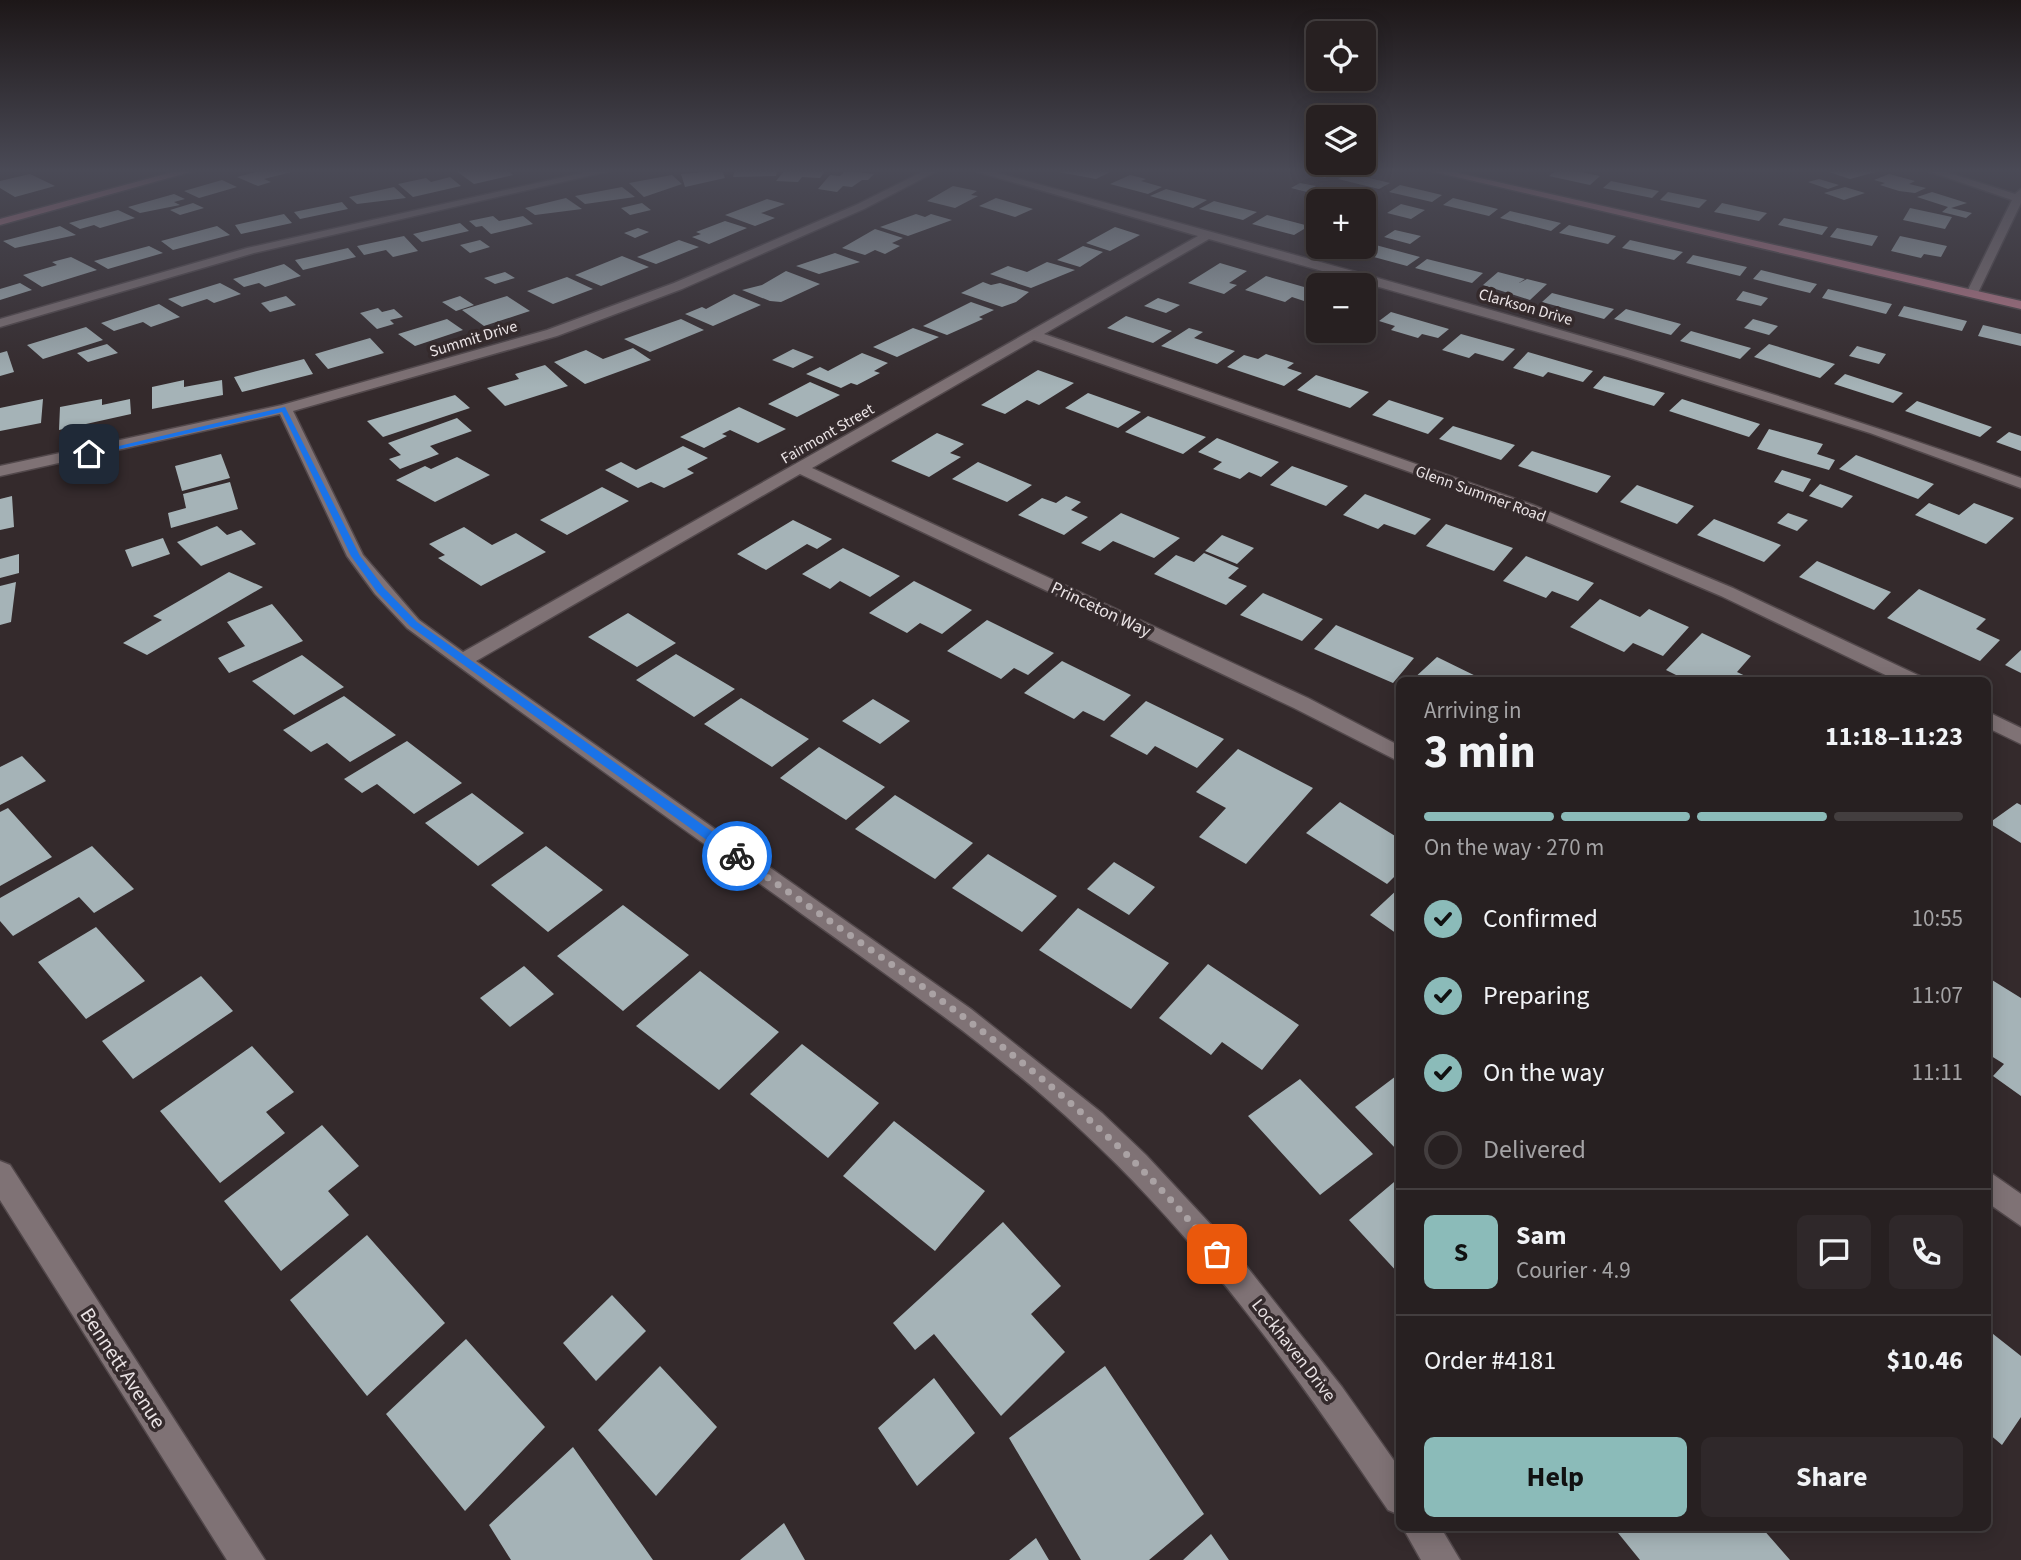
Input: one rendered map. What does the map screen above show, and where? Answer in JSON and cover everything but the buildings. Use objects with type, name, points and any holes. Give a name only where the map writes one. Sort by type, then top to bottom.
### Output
[{"type":"main road","points":[[1749,243],[2021,305]]},
{"type":"street","points":[[0,323],[283,243]]},
{"type":"street","name":"Summit Drive","points":[[0,471],[285,409],[466,359],[612,312],[775,243]]},
{"type":"street","name":"Fairmont Street","points":[[463,660],[1194,243]]},
{"type":"street","name":"Clarkson Drive","points":[[1235,243],[1765,394],[2021,483]]},
{"type":"street","points":[[1972,294],[1997,243]]},
{"type":"street","name":"Glenn Summer Road","points":[[1034,335],[1527,508],[1727,592],[1907,677]]},
{"type":"street","name":"Lockhaven Drive","points":[[285,409],[355,556],[380,590],[414,624],[923,988],[1010,1052],[1093,1123],[1201,1233],[1332,1397],[1396,1492]]},
{"type":"street","name":"Princeton Way","points":[[800,468],[1301,703],[1396,753]]},
{"type":"street","points":[[1991,721],[2021,737]]},
{"type":"street","name":"Bennett Avenue","points":[[0,1175],[247,1560]]},
{"type":"street","points":[[1991,1187],[2021,1212]]},
{"type":"street","points":[[1422,1531],[1442,1560]]},
{"type":"way so far","points":[[737,856],[1010,1052],[1093,1123],[1201,1233],[1217,1254]]},
{"type":"route","points":[[89,454],[285,409],[355,556],[380,590],[414,624],[737,856]]}]
